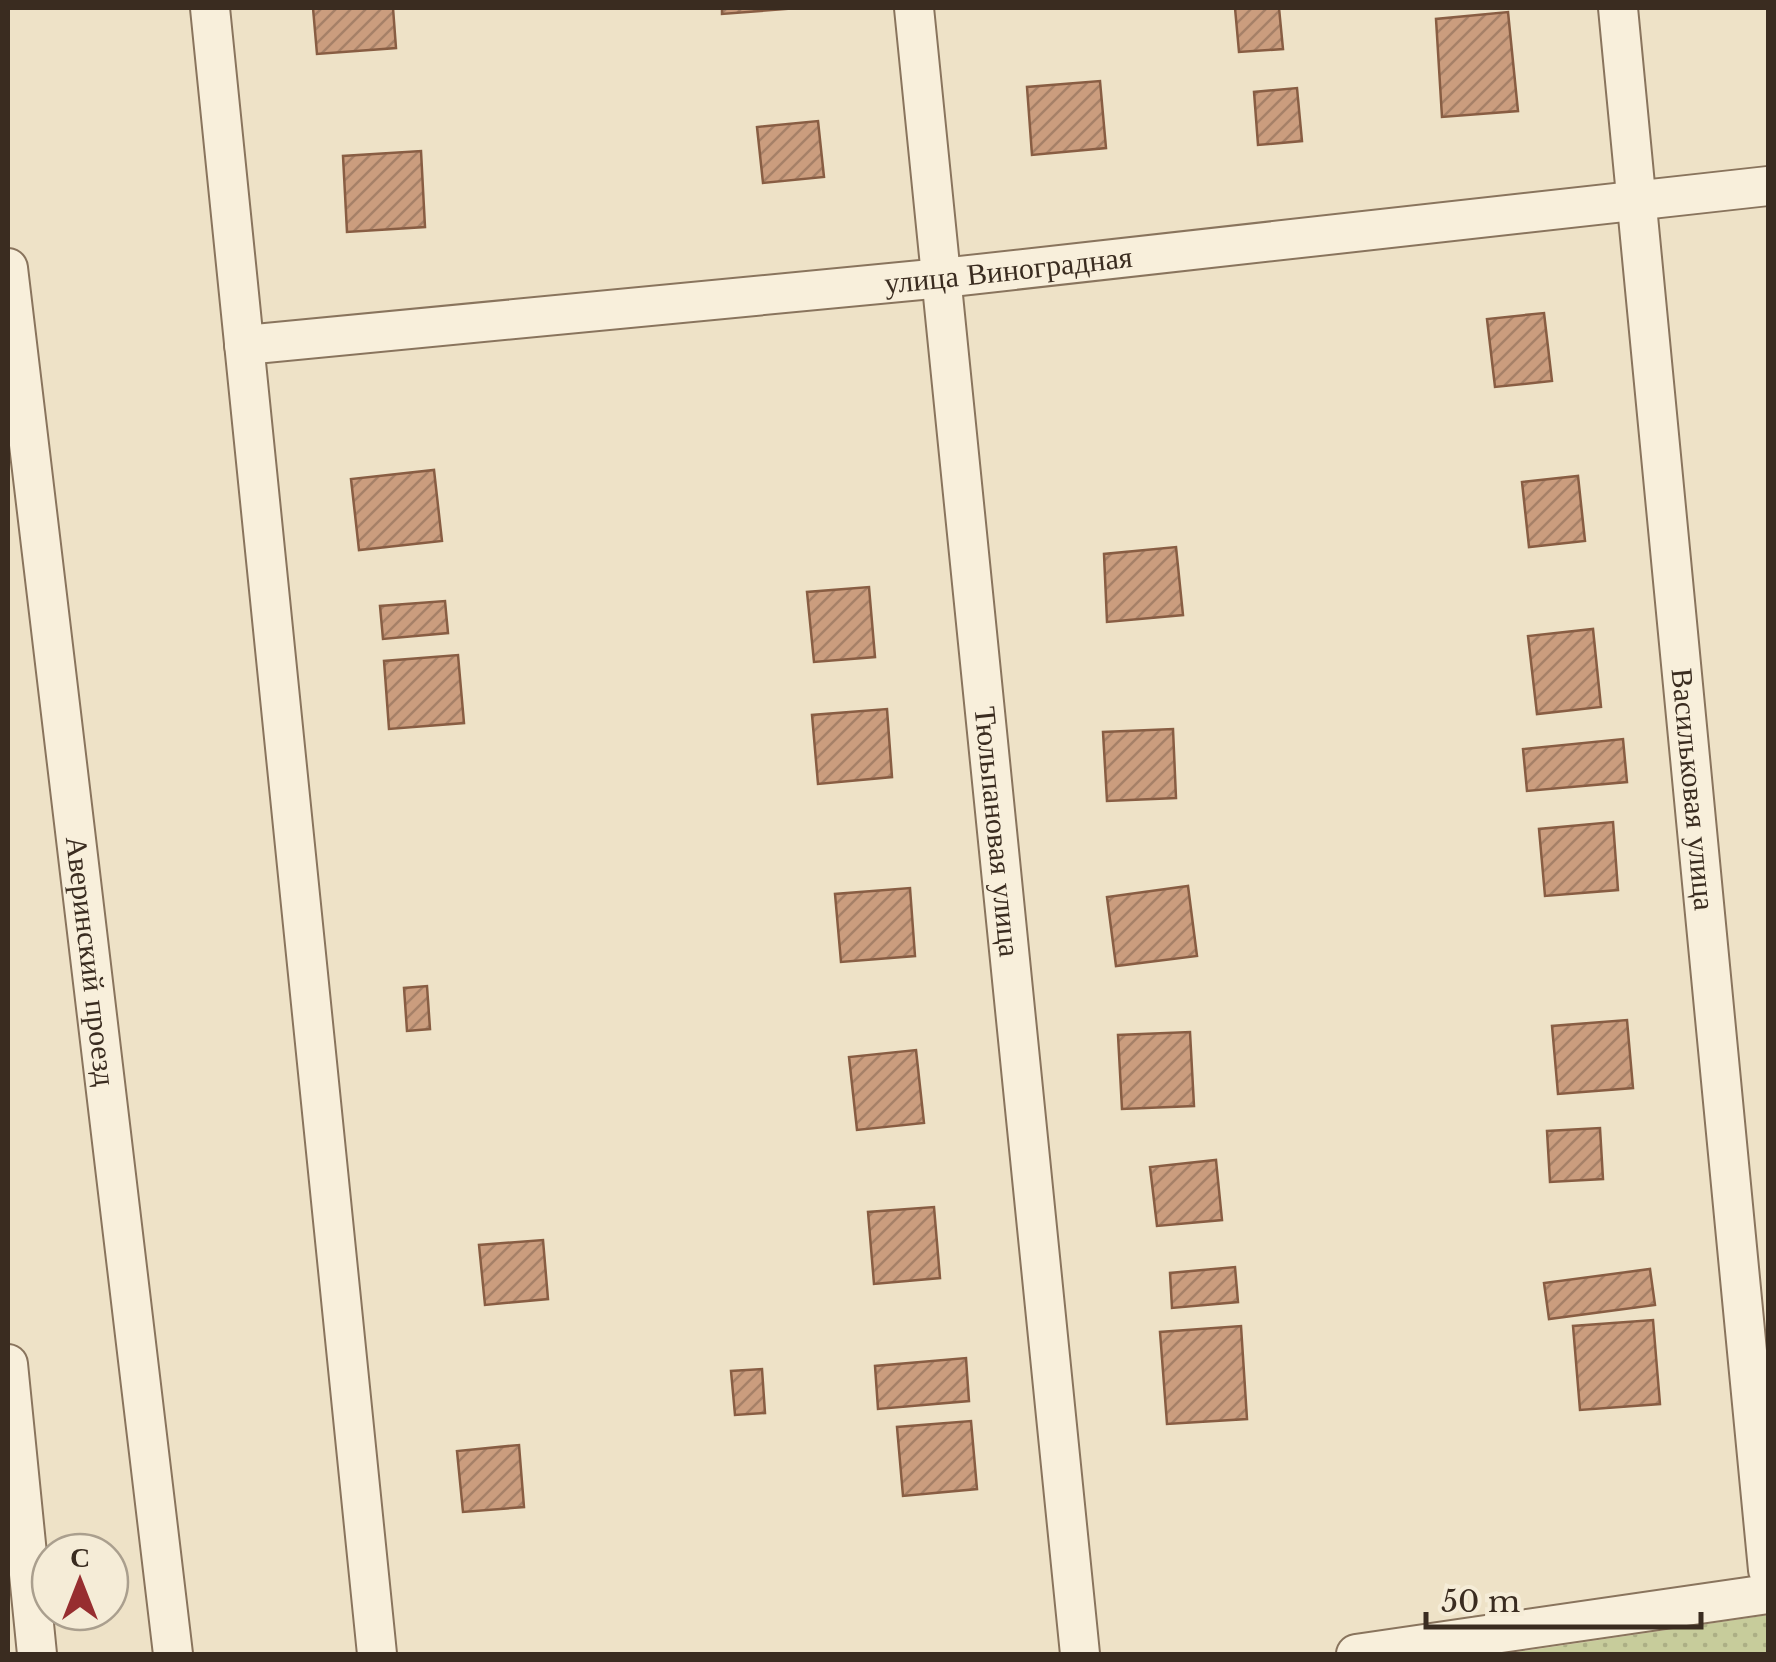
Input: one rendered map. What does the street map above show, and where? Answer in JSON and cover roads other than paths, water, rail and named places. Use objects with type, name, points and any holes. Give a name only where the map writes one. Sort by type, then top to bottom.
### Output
[{"type":"street","points":[[210,8],[377,1654]]},
{"type":"street","name":"Тюльпановая улица","points":[[914,8],[1080,1654]]},
{"type":"street","name":"Васильковая улица","points":[[1618,8],[1768,1570]]},
{"type":"street","name":"улица Виноградная","points":[[244,345],[942,278],[1768,186]]},
{"type":"street","name":"Аверинский проезд","points":[[8,268],[173,1654]]},
{"type":"street","points":[[8,1364],[37,1654]]},
{"type":"street","points":[[1356,1654],[1768,1594]]}]
